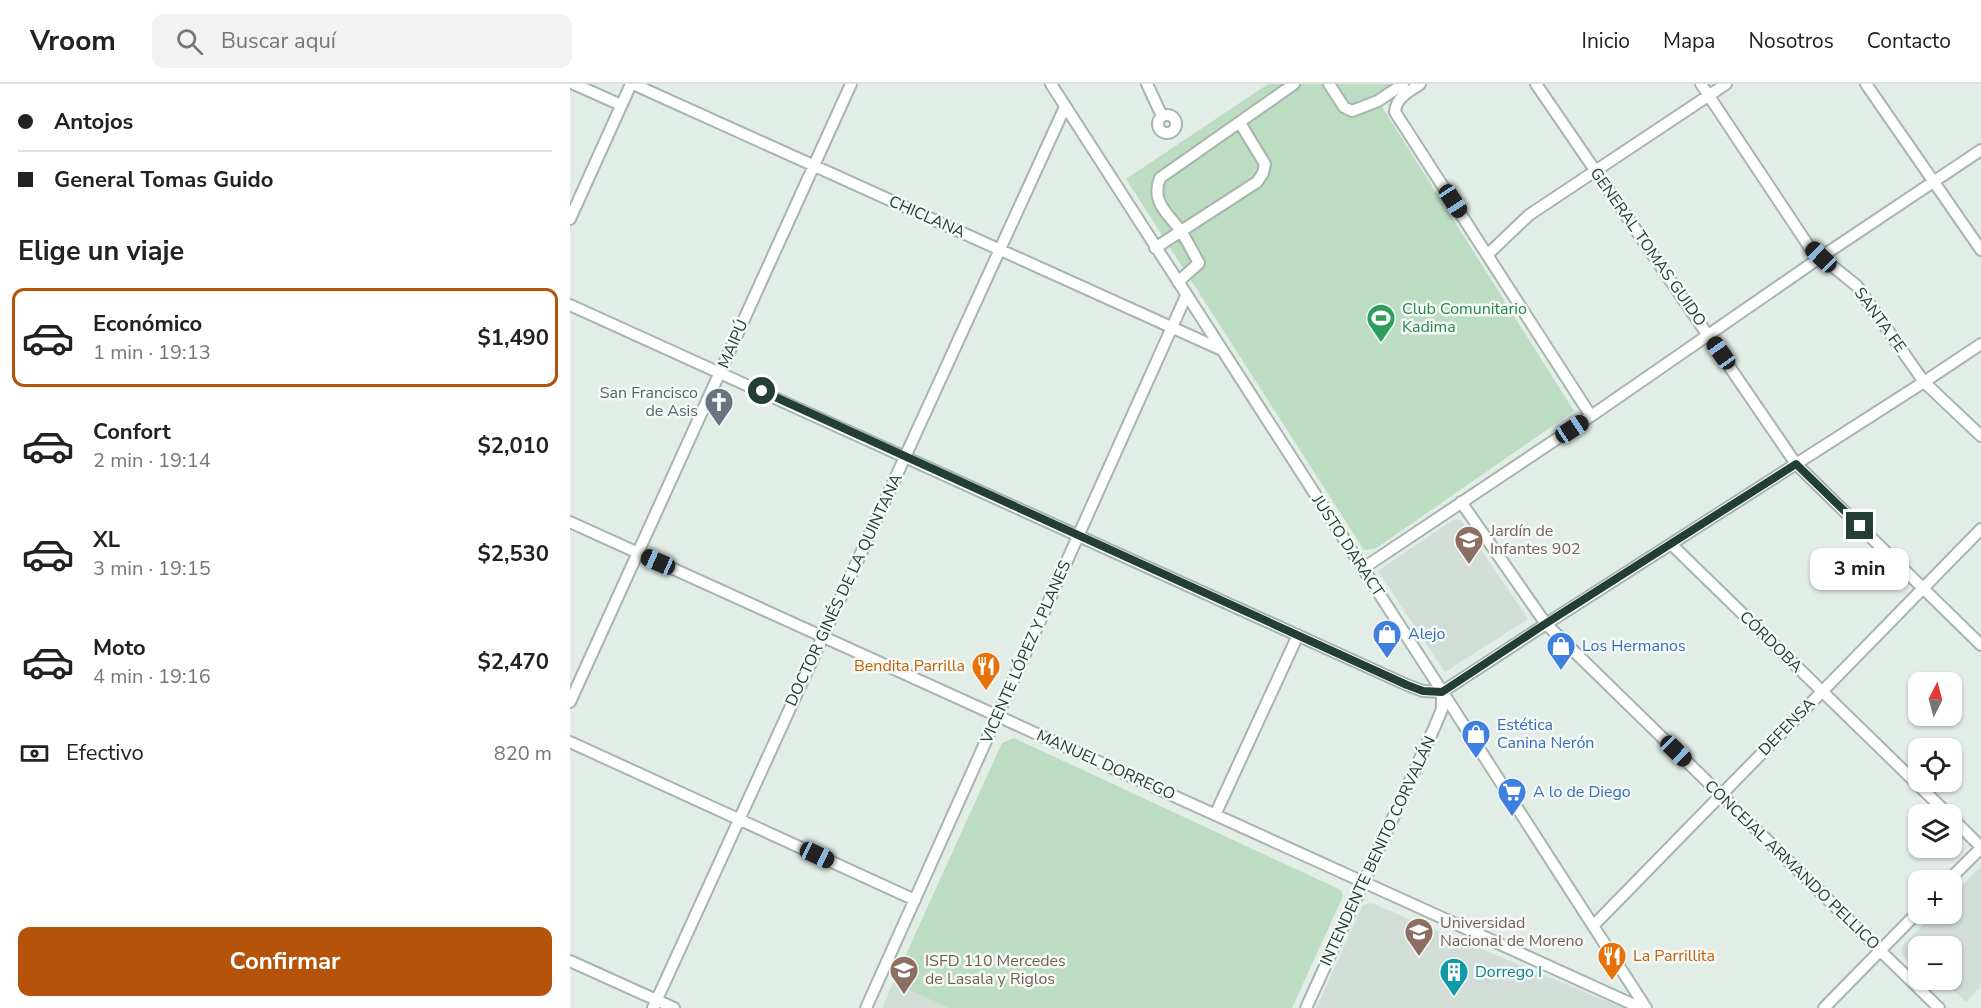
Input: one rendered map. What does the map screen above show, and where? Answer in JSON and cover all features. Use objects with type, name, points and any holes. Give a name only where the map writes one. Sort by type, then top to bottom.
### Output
[{"type":"street","points":[[574,84],[621,105]]},
{"type":"street","points":[[570,219],[632,84]]},
{"type":"street","name":"CHICLANA","points":[[632,84],[1222,351]]},
{"type":"street","name":"MAIPÚ","points":[[570,702],[851,84]]},
{"type":"street","name":"JUSTO DARACT","points":[[1051,84],[1646,1008]]},
{"type":"street","points":[[1147,84],[1162,116]]},
{"type":"street","points":[[1178,282],[1199,263],[1181,231],[1164,212],[1157,194],[1160,178],[1294,84]]},
{"type":"street","points":[[1329,84],[1344,107],[1352,111],[1378,101],[1403,84]]},
{"type":"street","points":[[1420,84],[1400,98],[1395,105],[1395,112],[1591,416]]},
{"type":"street","name":"GENERAL TOMAS GUIDO","points":[[1536,84],[1796,464],[1981,645]]},
{"type":"street","name":"SANTA FE","points":[[1701,84],[1810,248],[1857,286],[1924,382],[1981,436]]},
{"type":"street","points":[[1487,255],[1529,215],[1726,84]]},
{"type":"street","points":[[1866,84],[1981,250]]},
{"type":"street","name":"DOCTOR GINÉS DE LA QUINTANA","points":[[655,1004],[1065,107]]},
{"type":"street","points":[[1155,248],[1257,182],[1265,164],[1240,123]]},
{"type":"street","points":[[1362,569],[1981,150]]},
{"type":"street","name":"VICENTE LÓPEZ Y PLANES","points":[[866,1008],[1186,296]]},
{"type":"street","points":[[570,304],[1407,685],[1423,691],[1442,692],[1981,344]]},
{"type":"street","name":"CONCEJAL ARMANDO PELLICO","points":[[1461,502],[1545,624],[1939,1008]]},
{"type":"street","name":"MANUEL DORREGO","points":[[570,522],[1641,1008]]},
{"type":"street","name":"DEFENSA","points":[[1593,926],[1981,530]]},
{"type":"street","name":"CÓRDOBA","points":[[1671,544],[1938,804]]},
{"type":"street","points":[[1215,815],[1298,635]]},
{"type":"street","name":"INTENDENTE BENITO CORVALÁN","points":[[1306,1008],[1435,726],[1442,709],[1442,692]]},
{"type":"street","points":[[570,742],[915,900]]},
{"type":"street","points":[[1959,870],[1981,848],[1962,828]]},
{"type":"street","points":[[1824,1008],[1908,922]]},
{"type":"street","points":[[570,961],[655,1004],[674,1008]]},
{"type":"shaded area","points":[[1454,519],[1461,520],[1528,619],[1445,672],[1378,571]]},
{"type":"shaded area","points":[[1981,868],[1981,986],[1966,1002],[1953,990],[1962,990],[1962,936],[1912,936],[1924,924],[1962,924],[1962,886]]},
{"type":"shaded area","name":"Universidad Nacional de Moreno","points":[[1371,903],[1623,1008],[1316,1008],[1363,905]]},
{"type":"shaded area","points":[[1908,940],[1908,962],[1901,954],[1902,946]]},
{"type":"shaded area","name":"ISFD 110 Mercedes de Lasala y Riglos","points":[[893,983],[949,1008],[882,1008]]},
{"type":"green space","name":"Club Comunitario Kadima","points":[[1268,84],[1411,84],[1381,105],[1574,411],[1375,549],[1364,550],[1126,179]]},
{"type":"green space","points":[[1014,738],[1341,890],[1343,896],[1292,1008],[949,1008],[893,983],[1002,743]]},
{"type":"place","name":"Club Comunitario Kadima","points":[[1381,344]]},
{"type":"place","name":"San Francisco de Asis","points":[[719,428]]},
{"type":"place","name":"Jardín de Infantes 902","points":[[1469,566]]},
{"type":"place","name":"Alejo","points":[[1387,660]]},
{"type":"place","name":"Los Hermanos","points":[[1561,672]]},
{"type":"place","name":"Bendita Parrilla","points":[[986,692]]},
{"type":"place","name":"Estética Canina Nerón","points":[[1476,760]]},
{"type":"place","name":"A lo de Diego","points":[[1512,818]]},
{"type":"place","name":"Universidad Nacional de Moreno","points":[[1419,958]]},
{"type":"place","name":"La Parrillita","points":[[1612,982]]},
{"type":"place","name":"ISFD 110 Mercedes de Lasala y Riglos","points":[[904,996]]},
{"type":"place","name":"Dorrego I","points":[[1454,998]]},
{"type":"route","points":[[762,391],[1423,691],[1442,692],[1796,464],[1860,526]]}]
